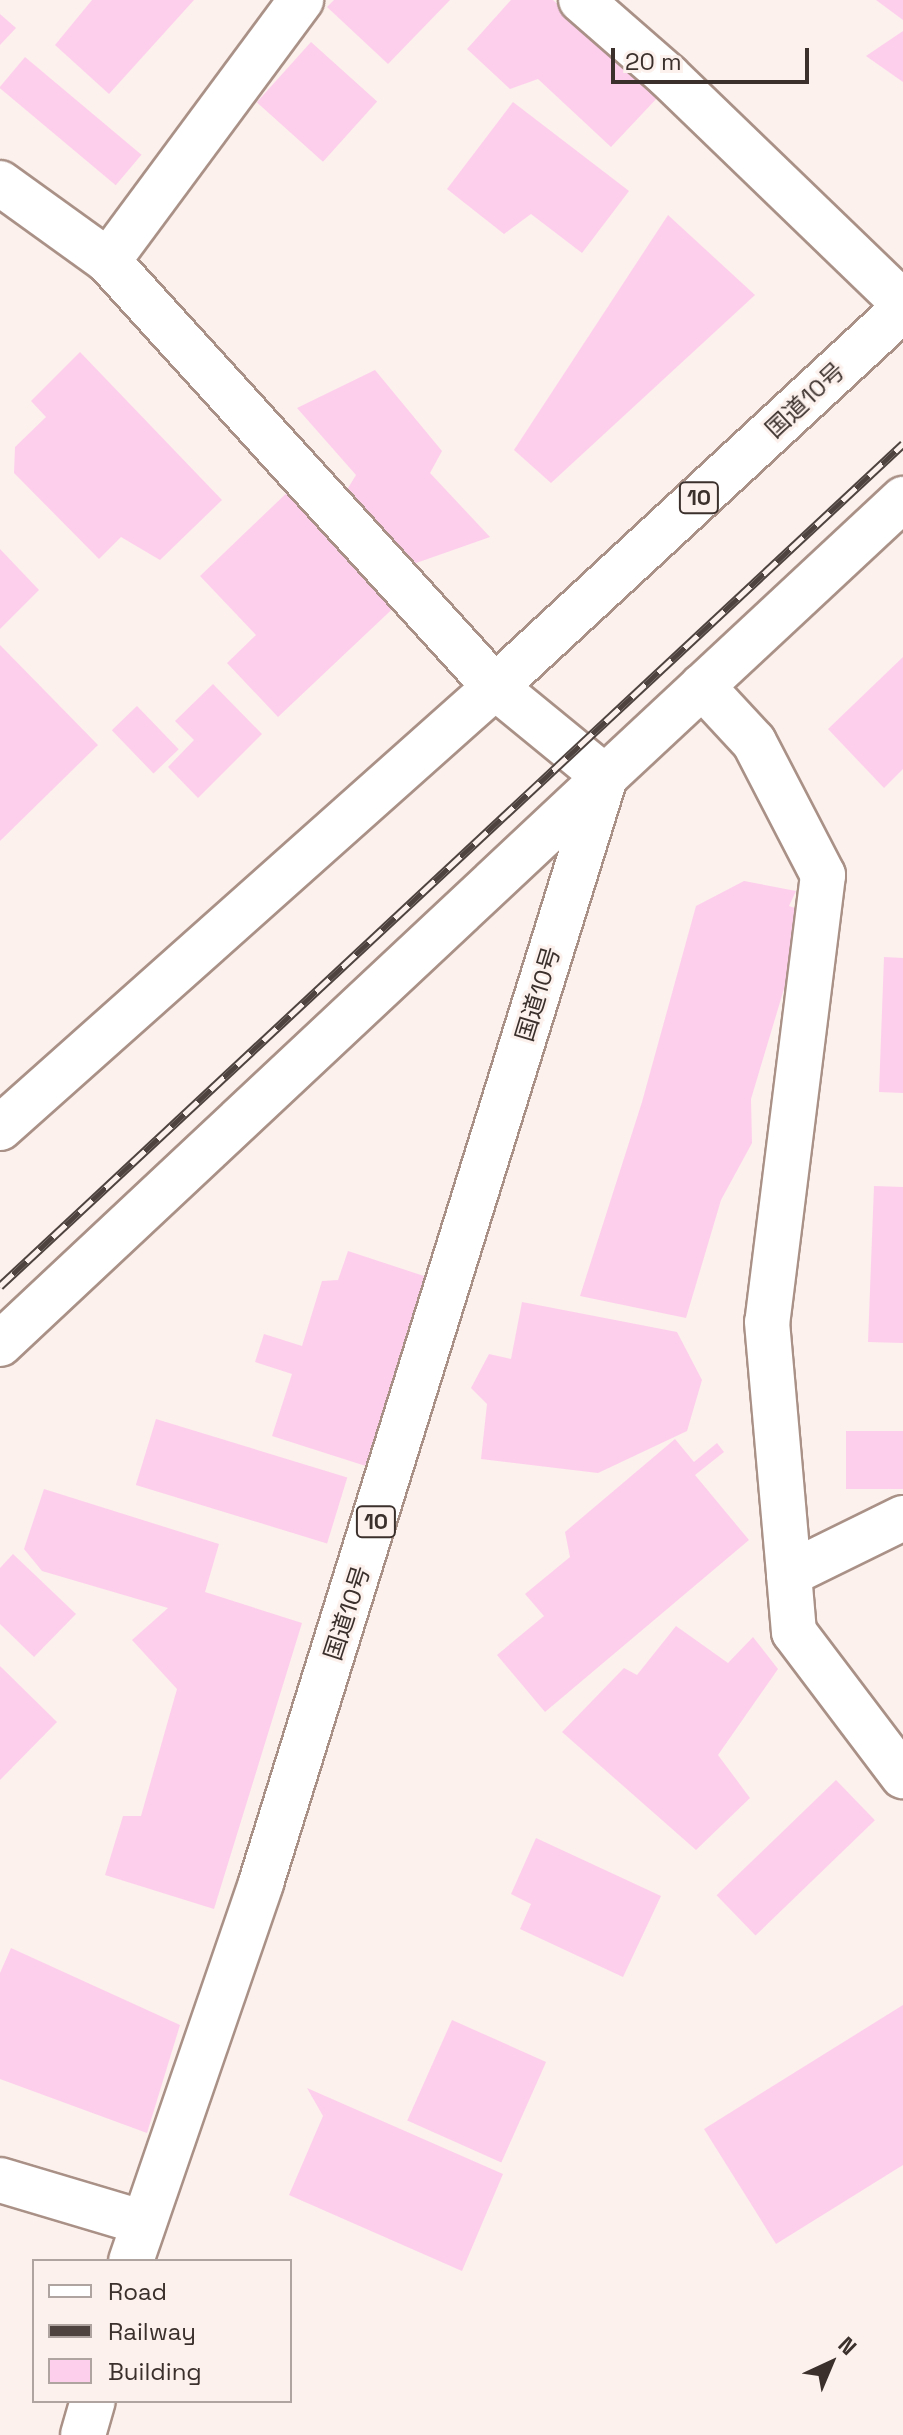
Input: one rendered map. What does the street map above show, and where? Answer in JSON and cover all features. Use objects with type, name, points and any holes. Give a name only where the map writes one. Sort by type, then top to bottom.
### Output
[{"type":"main road","points":[[108,261],[301,0]]},
{"type":"main road","points":[[581,0],[668,76],[903,303]]},
{"type":"main road","points":[[0,183],[108,261],[495,687],[605,777],[0,1344]]},
{"type":"main road","name":"国道10号","points":[[0,1128],[495,687],[903,309]]},
{"type":"main road","name":"国道10号","points":[[136,2241],[266,1867],[605,777],[903,499]]},
{"type":"main road","points":[[702,686],[754,742],[823,875],[767,1322],[794,1632],[903,1776]]},
{"type":"main road","points":[[789,1574],[903,1518]]},
{"type":"main road","points":[[0,2180],[136,2241]]},
{"type":"main road","points":[[83,2435],[92,2403]]},
{"type":"building","points":[[92,0],[194,0],[109,94],[55,45]]},
{"type":"building","points":[[334,0],[450,0],[388,64],[327,7]]},
{"type":"building","points":[[511,0],[553,0],[658,97],[611,147],[538,79],[510,89],[467,49]]},
{"type":"building","points":[[876,0],[903,0],[903,20]]},
{"type":"building","points":[[0,14],[16,28],[0,45]]},
{"type":"building","points":[[903,31],[903,82],[866,56]]},
{"type":"building","points":[[311,42],[377,102],[323,162],[257,102]]},
{"type":"building","points":[[25,57],[141,155],[116,185],[0,88]]},
{"type":"building","points":[[513,102],[629,191],[582,253],[531,214],[504,234],[447,189]]},
{"type":"building","points":[[668,215],[755,295],[551,483],[514,450]]},
{"type":"building","points":[[80,352],[222,500],[160,560],[121,537],[99,559],[14,473],[15,447],[46,417],[31,401]]},
{"type":"building","points":[[375,370],[442,451],[430,473],[490,537],[402,568],[345,493],[356,475],[297,408]]},
{"type":"building","points":[[295,485],[404,598],[278,717],[227,663],[256,635],[200,576]]},
{"type":"building","points":[[0,549],[39,590],[0,629]]},
{"type":"building","points":[[0,645],[98,745],[0,841]]},
{"type":"building","points":[[903,657],[903,769],[884,788],[828,729]]},
{"type":"building","points":[[213,684],[262,734],[198,798],[168,767],[194,740],[175,721]]},
{"type":"building","points":[[137,706],[179,749],[154,773],[112,730]]},
{"type":"building","points":[[744,881],[796,891],[789,906],[807,912],[751,1099],[752,1143],[721,1200],[686,1318],[580,1296],[642,1102],[696,906]]},
{"type":"building","points":[[884,957],[903,958],[903,1093],[879,1092]]},
{"type":"building","points":[[874,1186],[903,1187],[903,1343],[868,1342]]},
{"type":"building","points":[[348,1251],[433,1279],[372,1468],[272,1436],[292,1374],[255,1362],[264,1334],[302,1346],[322,1281],[338,1280]]},
{"type":"building","points":[[522,1302],[677,1332],[702,1380],[687,1431],[598,1473],[481,1459],[487,1404],[471,1388],[489,1354],[511,1359]]},
{"type":"building","points":[[156,1419],[347,1477],[327,1543],[136,1485]]},
{"type":"building","points":[[846,1431],[903,1431],[903,1489],[846,1489]]},
{"type":"building","points":[[675,1439],[694,1462],[717,1443],[724,1452],[695,1475],[749,1540],[545,1712],[497,1655],[544,1616],[525,1594],[570,1557],[565,1532]]},
{"type":"building","points":[[44,1489],[219,1544],[205,1592],[302,1623],[214,1909],[105,1875],[123,1816],[141,1816],[177,1689],[132,1640],[168,1608],[42,1571],[24,1549]]},
{"type":"building","points":[[13,1554],[76,1614],[34,1657],[0,1624],[0,1568]]},
{"type":"building","points":[[676,1626],[728,1663],[753,1637],[778,1669],[718,1755],[750,1798],[696,1850],[562,1732],[624,1668],[637,1675]]},
{"type":"building","points":[[0,1666],[57,1722],[0,1780]]},
{"type":"building","points":[[836,1780],[875,1820],[755,1936],[717,1895]]},
{"type":"building","points":[[536,1838],[661,1896],[623,1977],[520,1929],[531,1904],[511,1894]]},
{"type":"building","points":[[11,1948],[180,2025],[147,2133],[0,2079],[0,1973]]},
{"type":"building","points":[[903,2005],[903,2165],[776,2244],[704,2129]]},
{"type":"building","points":[[452,2020],[546,2062],[501,2162],[407,2120]]},
{"type":"building","points":[[307,2088],[503,2174],[462,2271],[289,2195],[323,2116]]},
{"type":"railway","points":[[0,1286],[903,444]]}]
